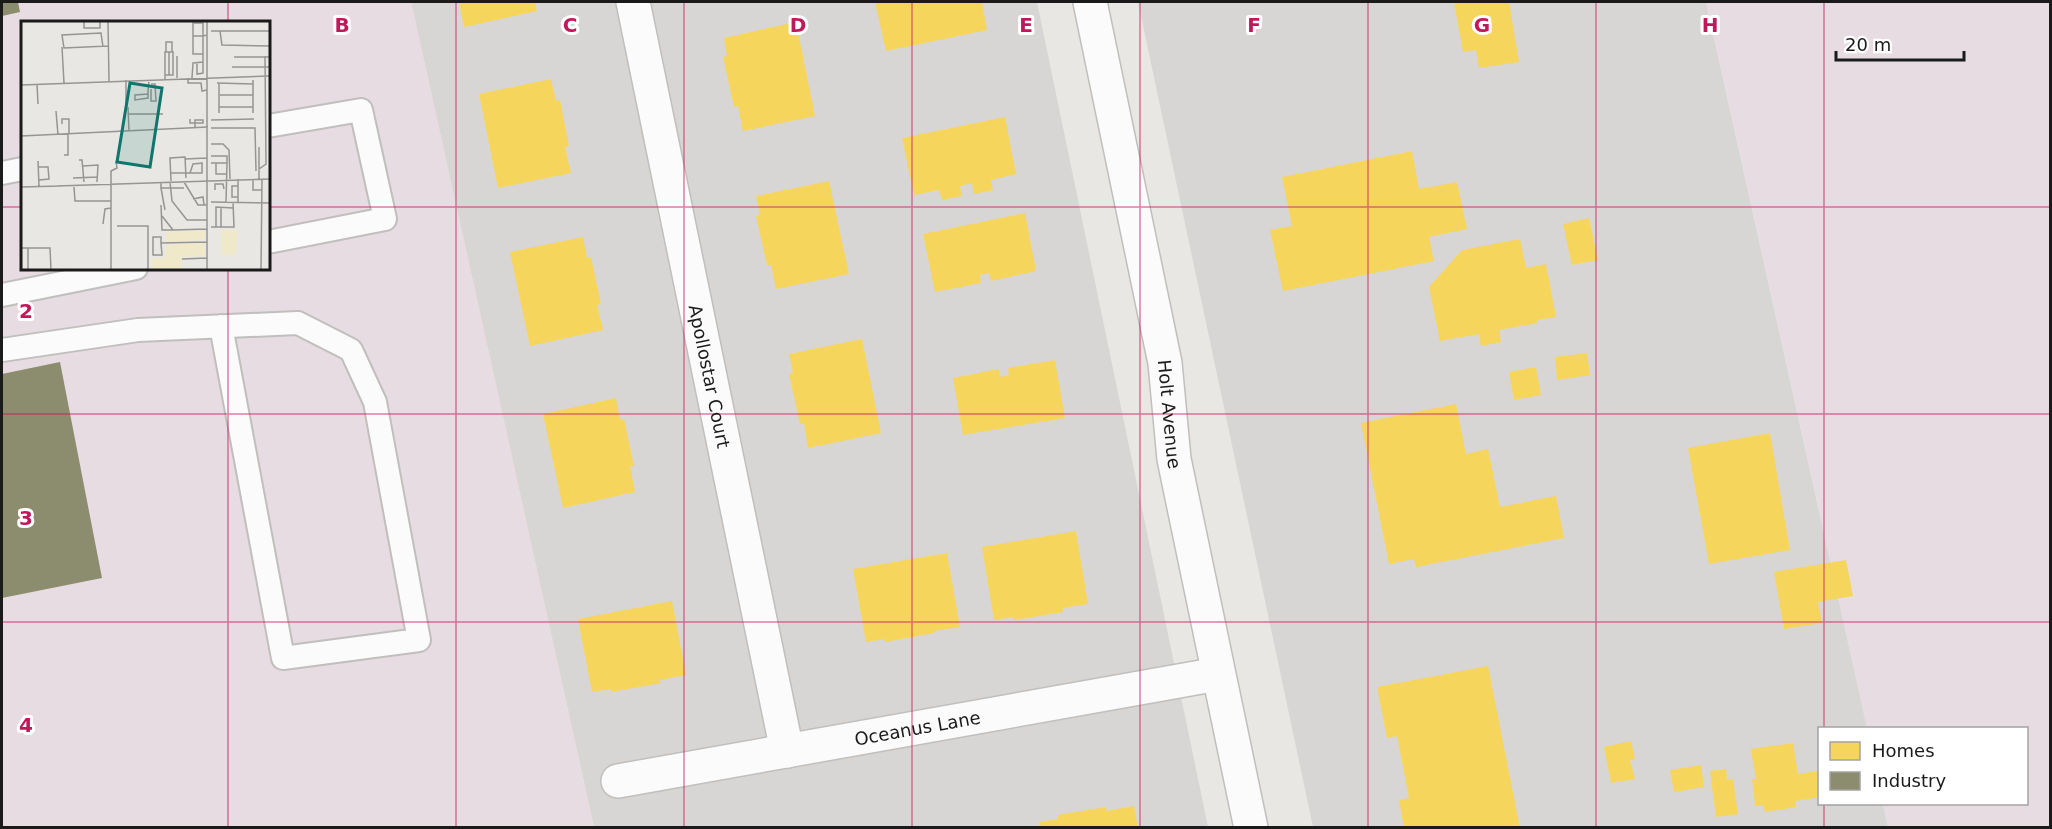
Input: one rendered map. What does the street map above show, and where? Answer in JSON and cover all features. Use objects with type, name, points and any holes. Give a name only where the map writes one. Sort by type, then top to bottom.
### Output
[{"type":"street","name":"Apollostar Court","points":[[633,2],[787,751]]},
{"type":"street","name":"Holt Avenue","points":[[1090,2],[1165,363],[1174,459],[1251,828]]},
{"type":"street","name":"Oceanus Lane","points":[[618,781],[1218,674]]},
{"type":"lane","points":[[270,126],[361,110],[385,219],[270,242]]},
{"type":"lane","points":[[2,173],[21,169]]},
{"type":"lane","points":[[2,295],[126,270]]},
{"type":"lane","points":[[2,350],[138,330],[221,326],[298,323],[351,350],[375,402],[419,640],[283,658],[221,326]]},
{"type":"shaded area","points":[[2,2],[411,2],[594,827],[2,828]]},
{"type":"shaded area","points":[[411,2],[1037,2],[1208,827],[594,827]]},
{"type":"shaded area","points":[[1138,2],[1706,2],[1867,727],[1818,727],[1818,805],[1883,805],[1888,827],[1313,827]]},
{"type":"shaded area","points":[[1706,2],[2050,2],[2050,827],[1888,827],[1883,805],[2028,805],[2028,727],[1867,727]]},
{"type":"building: Homes","points":[[459,2],[535,2],[537,11],[464,27]]},
{"type":"building: Homes","points":[[875,2],[982,2],[987,30],[886,51]]},
{"type":"building: Homes","points":[[1454,2],[1509,2],[1519,62],[1479,68],[1476,50],[1463,52]]},
{"type":"building: Homes","points":[[796,22],[815,116],[743,131],[738,106],[734,107],[723,57],[727,56],[724,38]]},
{"type":"building: Homes","points":[[551,79],[556,101],[560,100],[569,146],[565,147],[571,173],[498,188],[479,94]]},
{"type":"building: Homes","points":[[1005,117],[1016,174],[991,180],[993,190],[974,194],[972,183],[960,186],[962,196],[942,200],[939,190],[914,195],[902,138]]},
{"type":"building: Homes","points":[[1412,151],[1419,189],[1457,182],[1467,229],[1429,237],[1434,261],[1283,291],[1270,230],[1292,226],[1282,177]]},
{"type":"building: Homes","points":[[829,181],[849,274],[776,289],[771,265],[767,265],[756,216],[760,215],[756,196]]},
{"type":"building: Homes","points":[[1025,213],[1036,271],[991,281],[989,273],[980,275],[981,283],[935,292],[923,234]]},
{"type":"building: Homes","points":[[1589,218],[1598,260],[1572,265],[1563,224]]},
{"type":"building: Homes","points":[[583,237],[587,258],[591,257],[601,304],[597,305],[603,330],[530,346],[510,252]]},
{"type":"building: Homes","points":[[1520,239],[1526,268],[1546,264],[1556,317],[1499,330],[1501,342],[1481,346],[1479,334],[1440,341],[1429,287],[1462,250]]},
{"type":"building: Homes","points":[[862,339],[881,433],[808,448],[804,423],[800,424],[789,374],[793,373],[789,354]]},
{"type":"building: Homes","points":[[1587,353],[1590,375],[1557,380],[1555,357]]},
{"type":"building: Homes","points":[[1055,360],[1065,418],[963,435],[953,378],[999,369],[1000,377],[1009,375],[1008,368]]},
{"type":"building: Homes","points":[[1536,367],[1541,395],[1514,400],[1509,372]]},
{"type":"building: Homes","points":[[616,398],[620,420],[624,419],[634,466],[630,466],[635,492],[563,508],[543,414]]},
{"type":"building: Homes","points":[[1456,404],[1466,454],[1488,449],[1500,507],[1556,496],[1564,538],[1416,567],[1414,559],[1389,564],[1361,423]]},
{"type":"building: Homes","points":[[1770,433],[1790,550],[1709,564],[1688,448]]},
{"type":"building: Homes","points":[[1076,531],[1088,604],[1063,608],[1063,612],[1014,620],[1013,617],[994,620],[982,547]]},
{"type":"building: Homes","points":[[947,553],[960,627],[885,642],[885,639],[866,642],[853,569]]},
{"type":"building: Homes","points":[[1846,560],[1853,596],[1818,602],[1822,623],[1784,629],[1774,572]]},
{"type":"building: Homes","points":[[672,601],[686,675],[659,680],[661,683],[611,692],[611,689],[592,692],[578,619]]},
{"type":"building: Homes","points":[[1488,666],[1520,828],[1404,828],[1399,800],[1409,798],[1397,736],[1387,738],[1377,687]]},
{"type":"building: Homes","points":[[1631,741],[1635,759],[1630,760],[1635,779],[1611,783],[1604,747]]},
{"type":"building: Homes","points":[[1793,743],[1798,774],[1818,771],[1818,797],[1795,801],[1796,807],[1765,812],[1763,805],[1755,806],[1752,779],[1756,779],[1751,749]]},
{"type":"building: Homes","points":[[1701,765],[1704,787],[1674,792],[1670,770]]},
{"type":"building: Homes","points":[[1726,769],[1727,780],[1733,779],[1738,814],[1716,817],[1710,771]]},
{"type":"building: Homes","points":[[1134,806],[1138,828],[1040,828],[1039,822],[1058,819],[1057,815],[1106,807],[1106,811]]},
{"type":"building: Industry","points":[[2,2],[18,2],[20,12],[2,16]]},
{"type":"building: Industry","points":[[60,362],[102,578],[2,598],[2,374]]}]
